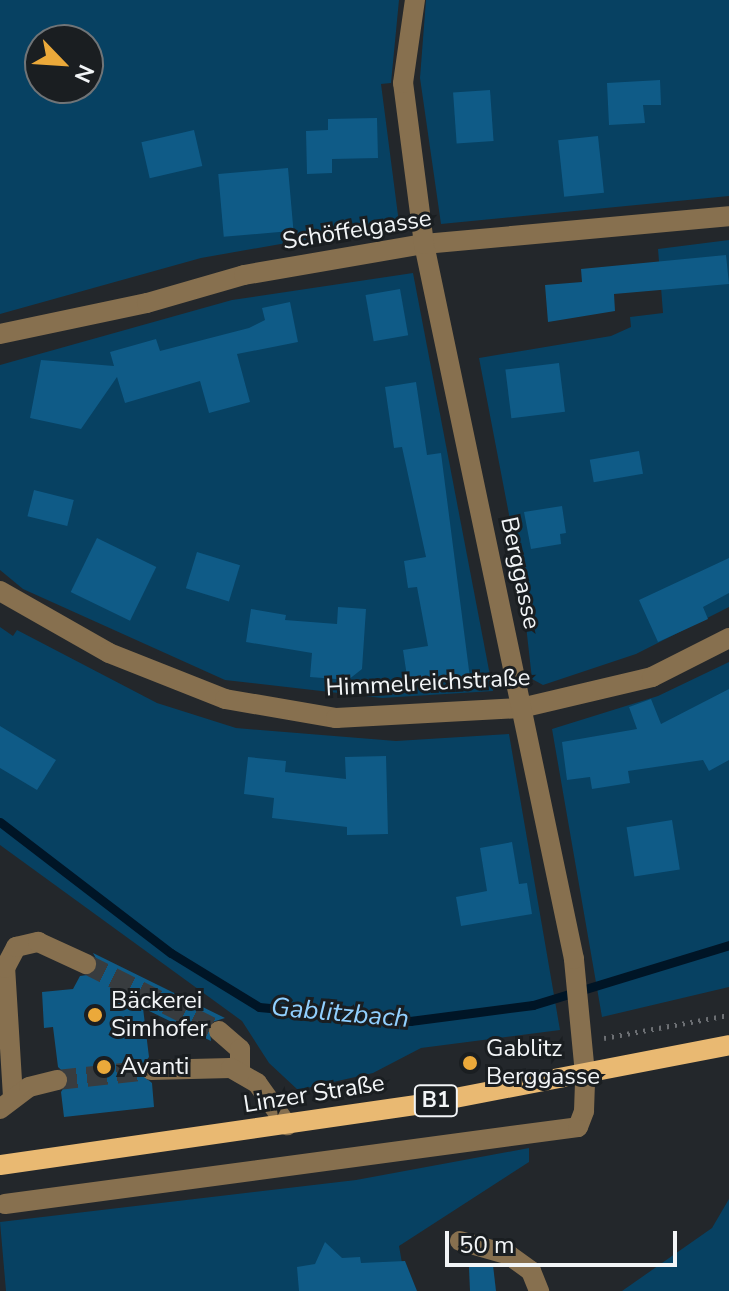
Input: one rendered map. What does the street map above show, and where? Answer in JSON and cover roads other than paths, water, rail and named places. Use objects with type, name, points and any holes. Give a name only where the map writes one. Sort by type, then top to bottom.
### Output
[{"type":"main road","name":"Linzer Straße","points":[[0,1165],[287,1125],[585,1074],[729,1045]]},
{"type":"street","name":"Berggasse","points":[[5,1204],[578,1127],[585,1074],[574,959],[424,244],[403,83],[415,0]]},
{"type":"street","name":"Schöffelgasse","points":[[0,334],[147,303],[244,275],[424,244],[729,216]]},
{"type":"street","name":"Himmelreichstraße","points":[[0,591],[109,653],[225,699],[336,718],[521,708],[652,677],[729,638]]},
{"type":"street","points":[[57,1080],[6,1103],[5,968],[16,947],[38,942],[86,964]]},
{"type":"street","points":[[219,1031],[240,1049],[240,1073]]},
{"type":"street","points":[[151,1070],[194,1065],[240,1073],[275,1103],[287,1125]]},
{"type":"street","points":[[460,1241],[509,1255],[531,1271],[539,1291]]},
{"type":"waterway","name":"Gablitzbach","points":[[0,822],[171,953],[259,1007],[410,1021],[533,1005],[729,945]]},
{"type":"tunnel","points":[[86,964],[219,1031]]},
{"type":"tunnel","points":[[57,1080],[151,1070]]},
{"type":"place","name":"Bäckerei Simhofer","points":[[95,1015]]},
{"type":"place","name":"Gablitz Berggasse","points":[[470,1063]]},
{"type":"place","name":"Avanti","points":[[104,1067]]}]
